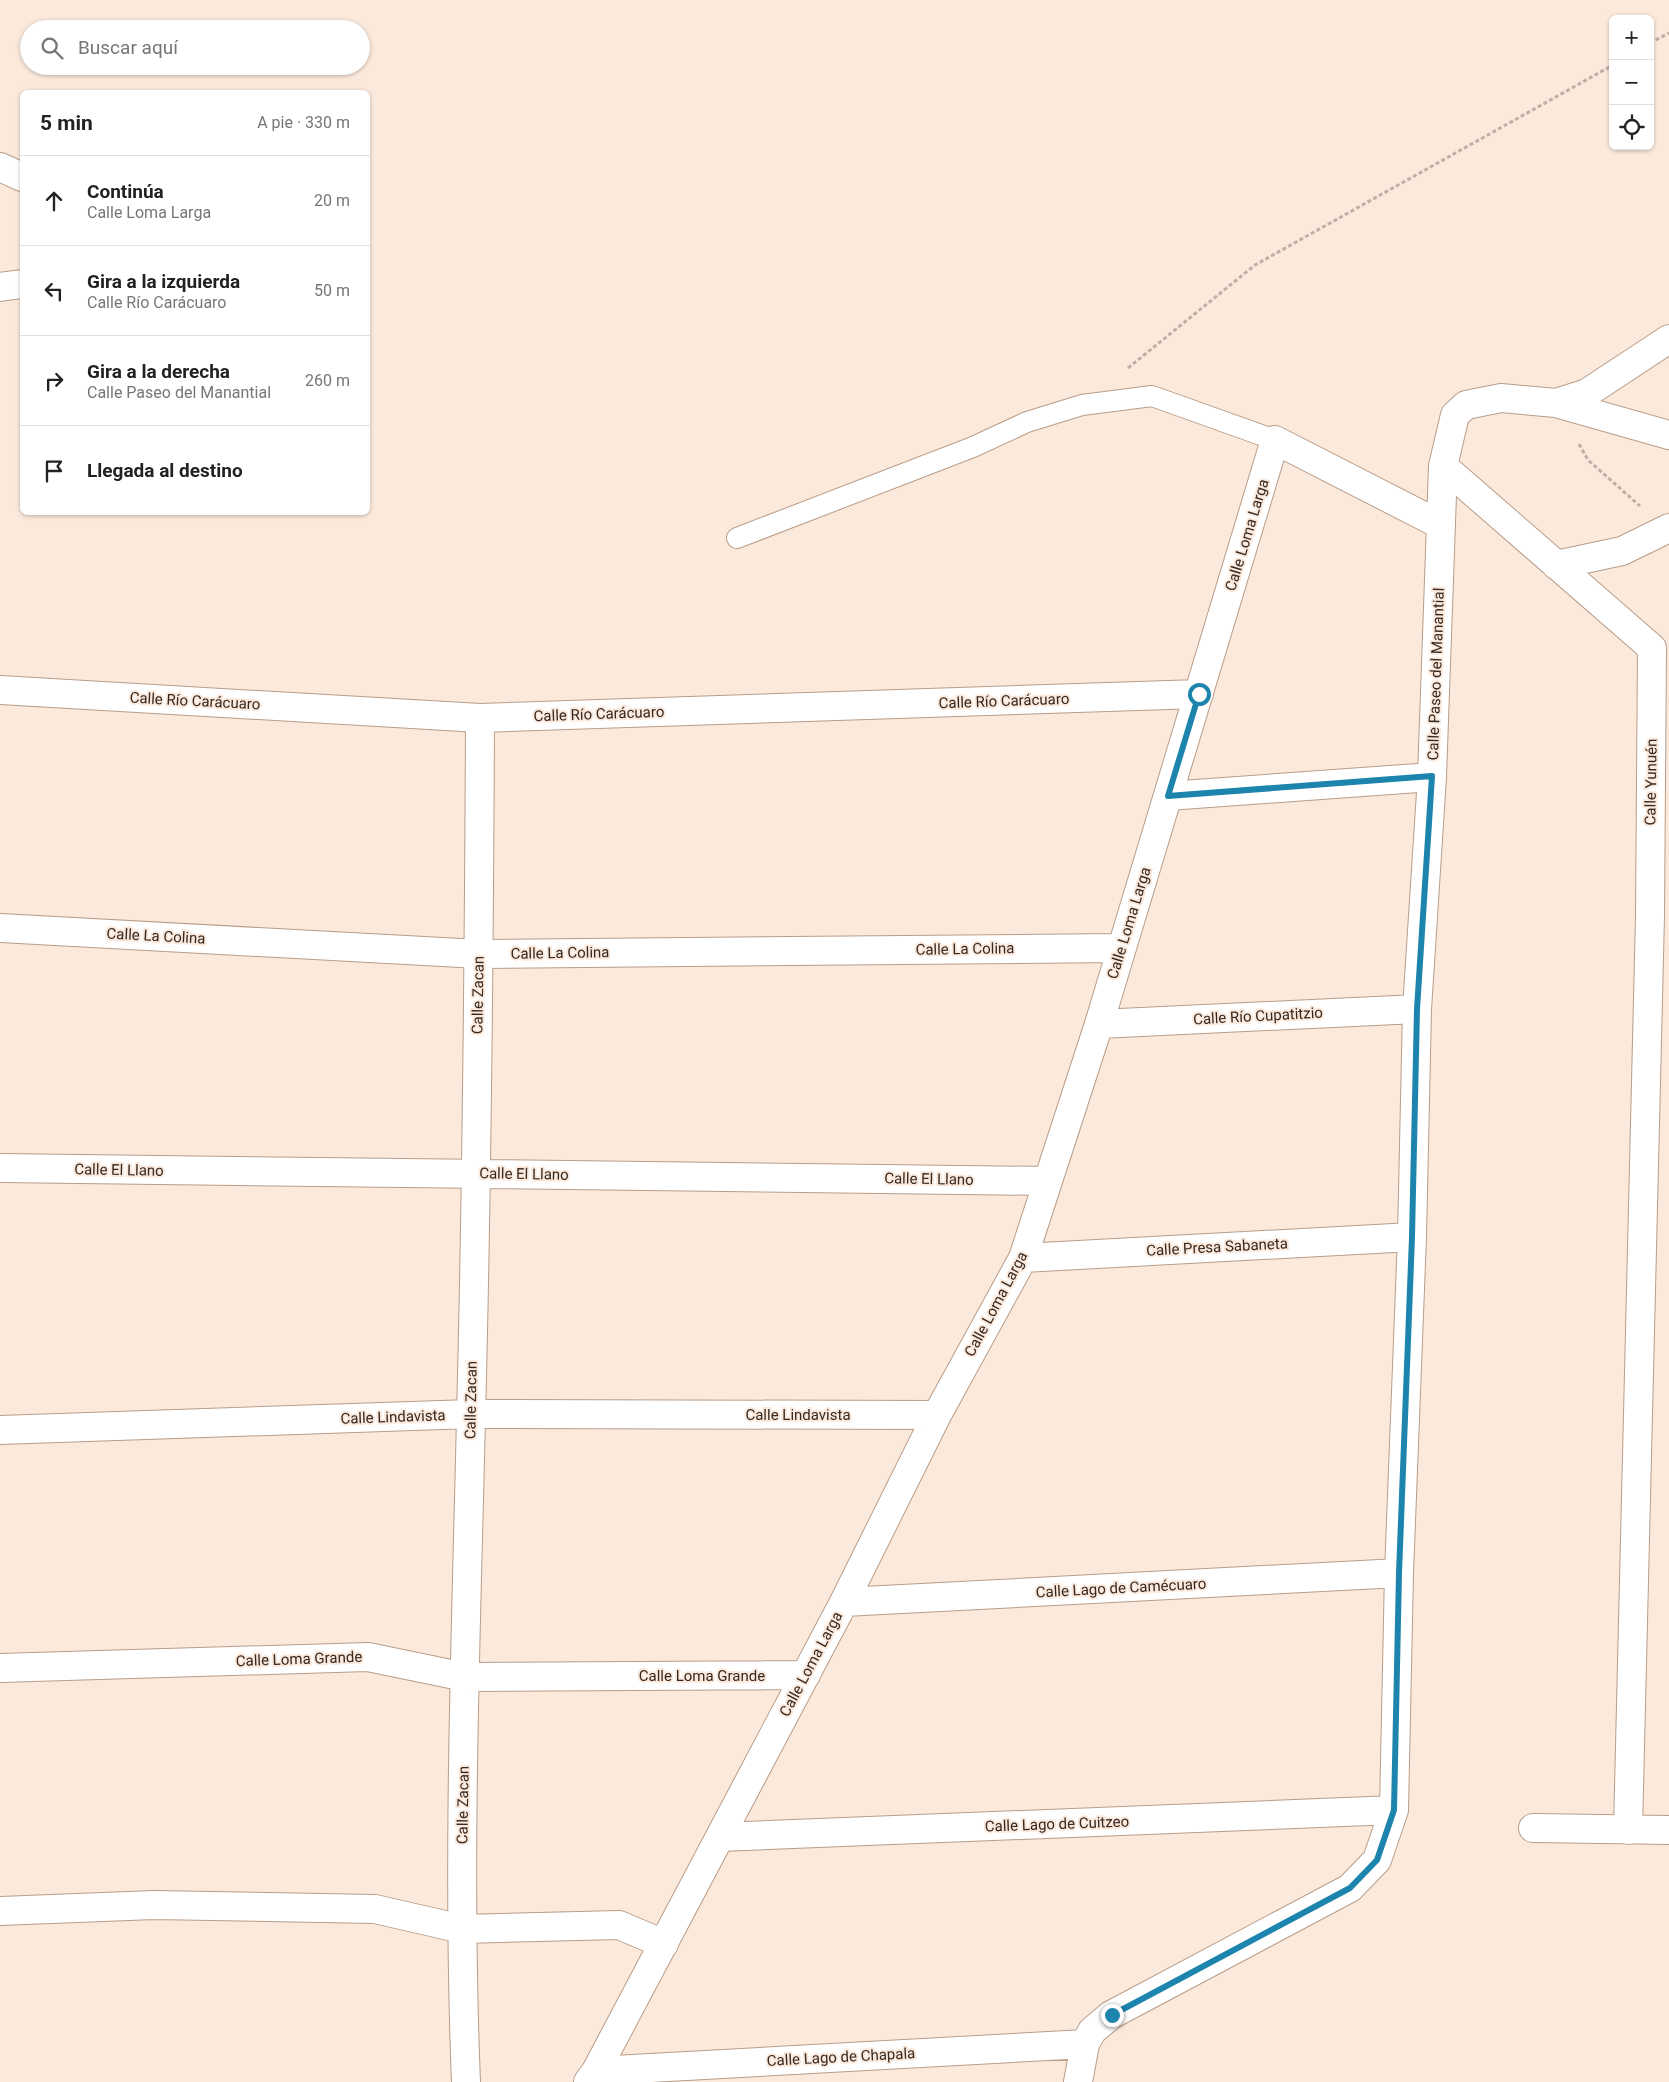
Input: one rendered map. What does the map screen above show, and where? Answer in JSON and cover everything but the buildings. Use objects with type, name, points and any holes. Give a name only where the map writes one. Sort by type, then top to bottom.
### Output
[{"type":"street","points":[[0,168],[20,176]]},
{"type":"street","points":[[0,287],[20,284]]},
{"type":"street","name":"Calle Paseo del Manantial","points":[[1078,2082],[1085,2044],[1092,2030],[1112,2015],[1350,1888],[1377,1860],[1394,1810],[1399,1573],[1412,1237],[1417,1009],[1432,776],[1442,525],[1442,466],[1454,415],[1466,405],[1501,398],[1556,403],[1587,393],[1669,339]]},
{"type":"street","points":[[1556,403],[1669,435]]},
{"type":"street","points":[[1275,440],[1442,525]]},
{"type":"street","name":"Calle Loma Larga","points":[[592,2077],[806,1675],[937,1415],[1023,1258],[1099,1024],[1275,440]]},
{"type":"street","points":[[1442,466],[1556,565],[1622,551],[1667,528]]},
{"type":"street","name":"Calle Yunuén","points":[[1556,565],[1652,648],[1660,749],[1659,924],[1628,1830]]},
{"type":"street","name":"Calle Río Carácuaro","points":[[0,690],[480,718],[1199,694]]},
{"type":"street","name":"Calle Zacan","points":[[466,2082],[462,1929],[464,1677],[476,1173],[480,718]]},
{"type":"street","points":[[1168,796],[1432,776]]},
{"type":"street","name":"Calle La Colina","points":[[0,928],[479,954],[1121,948]]},
{"type":"street","name":"Calle Río Cupatitzio","points":[[1099,1024],[1417,1009]]},
{"type":"street","name":"Calle El Llano","points":[[0,1168],[1048,1181]]},
{"type":"street","name":"Calle Presa Sabaneta","points":[[1023,1258],[1412,1237]]},
{"type":"street","name":"Calle Lindavista","points":[[0,1430],[471,1414],[937,1415]]},
{"type":"street","name":"Calle Lago de Camécuaro","points":[[844,1602],[1399,1573]]},
{"type":"street","name":"Calle Loma Grande","points":[[0,1668],[368,1657],[464,1677],[806,1675]]},
{"type":"street","name":"Calle Lago de Cuitzeo","points":[[720,1838],[1394,1810]]},
{"type":"street","points":[[1533,1828],[1669,1830]]},
{"type":"street","points":[[0,1911],[154,1905],[375,1910],[462,1929],[619,1925],[664,1944]]},
{"type":"street","name":"Calle Lago de Chapala","points":[[592,2077],[1085,2044]]},
{"type":"lane","points":[[737,538],[973,447],[1027,422],[1082,405],[1152,396],[1275,440]]},
{"type":"path","points":[[1654,42],[1669,33]]},
{"type":"path","points":[[1128,368],[1255,265],[1609,67]]},
{"type":"path","points":[[1556,403],[1588,460],[1667,528]]},
{"type":"route","points":[[1112,2015],[1350,1888],[1377,1860],[1394,1810],[1399,1573],[1412,1237],[1417,1009],[1432,776],[1168,796],[1199,694]]}]
